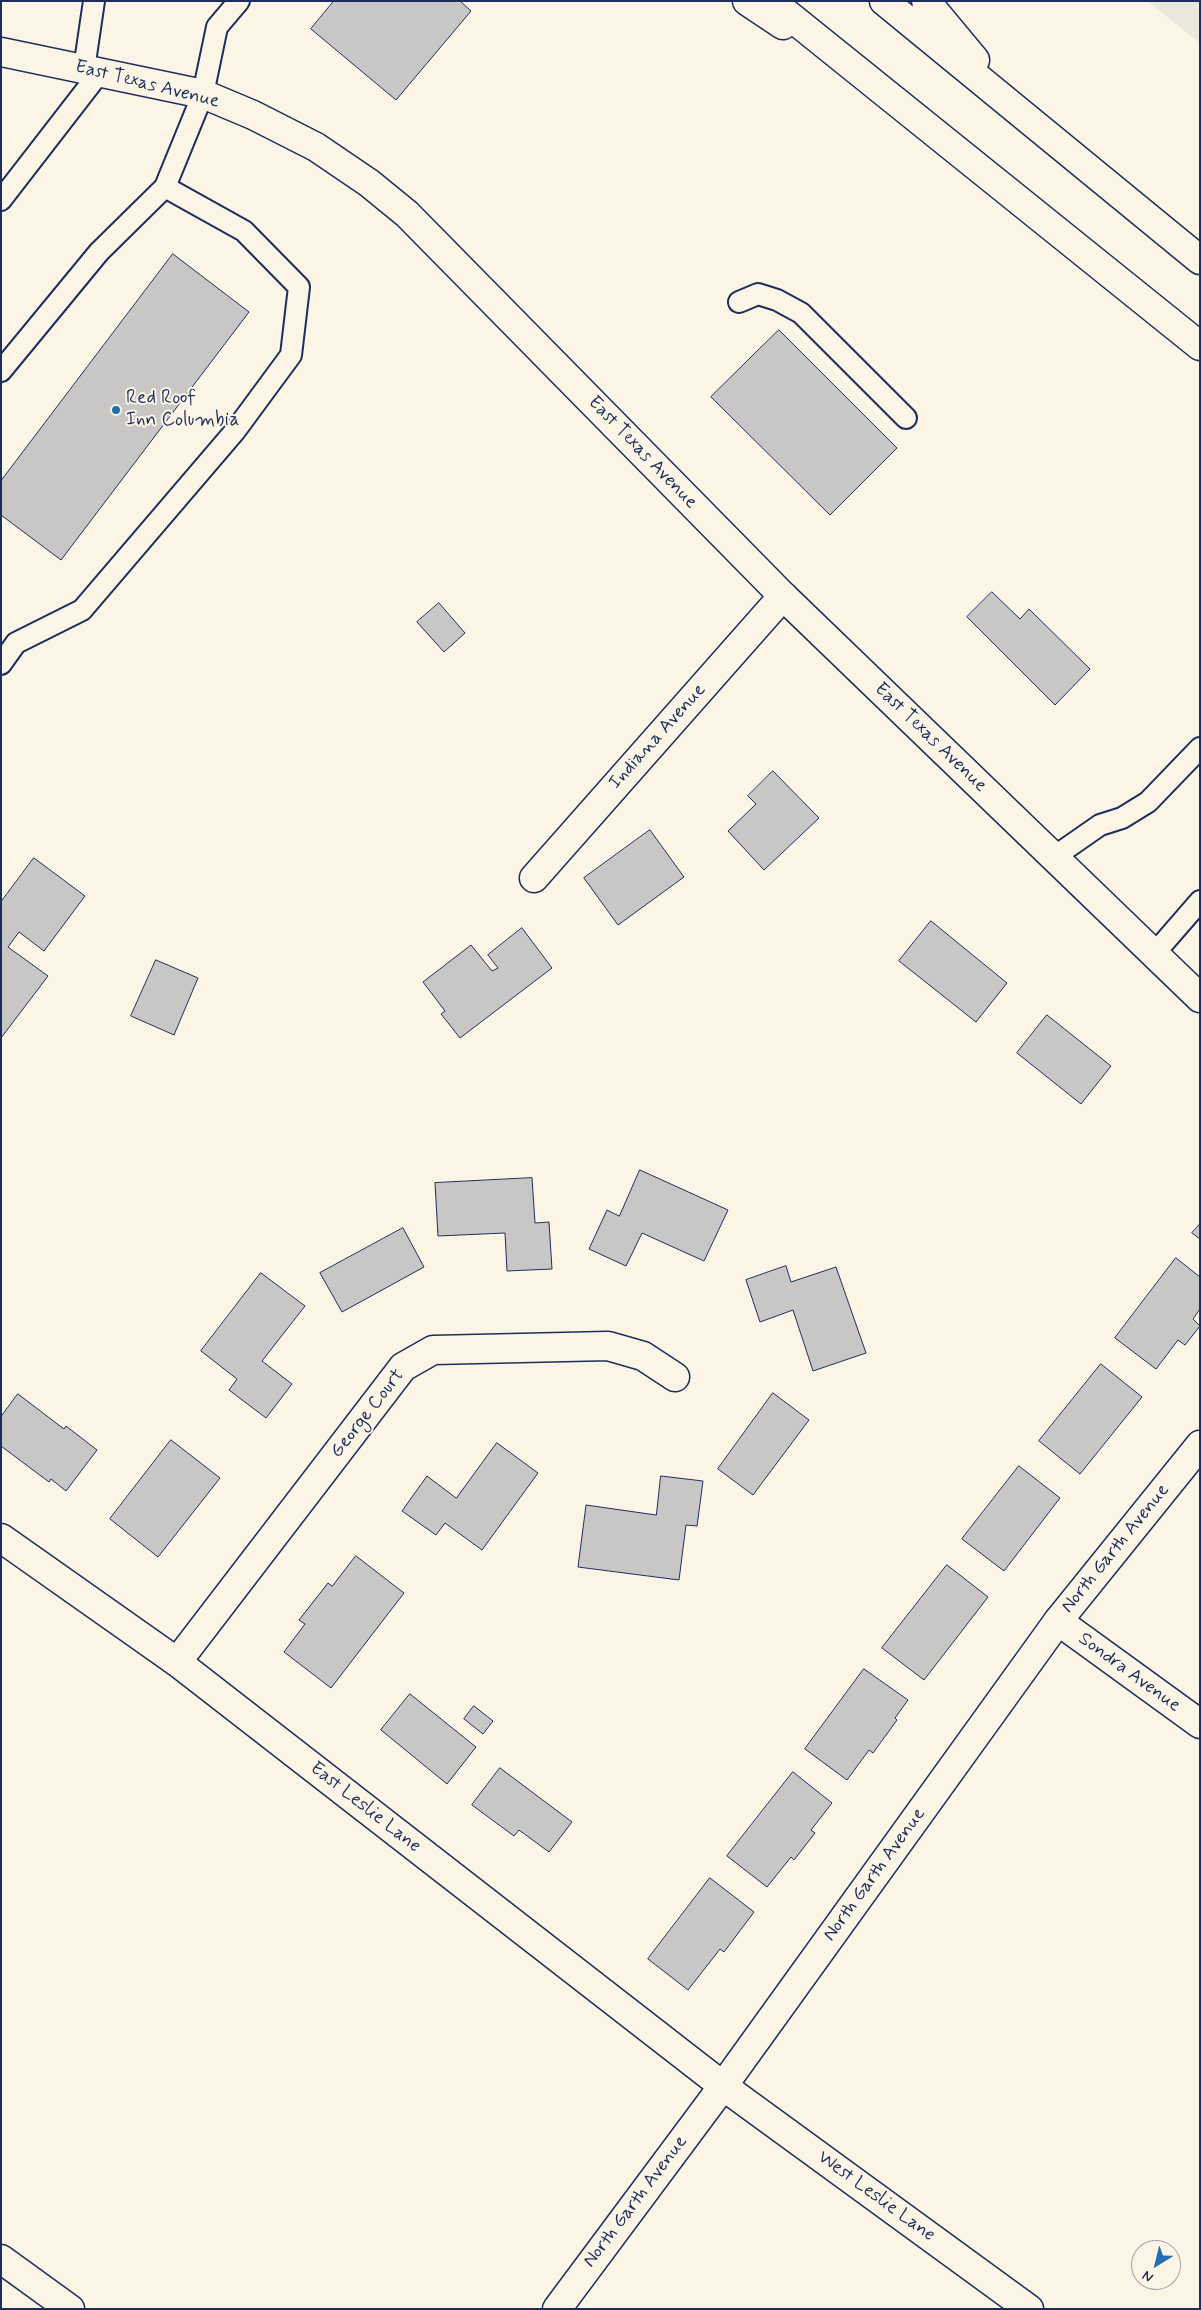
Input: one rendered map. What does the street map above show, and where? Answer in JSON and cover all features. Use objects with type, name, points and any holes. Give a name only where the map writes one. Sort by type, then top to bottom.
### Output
[{"type":"main road","points":[[747,1],[874,85]]},
{"type":"main road","points":[[771,1],[1200,346]]},
{"type":"main road","points":[[884,1],[1200,260]]},
{"type":"main road","points":[[926,1],[1016,109]]},
{"type":"main road","name":"East Texas Avenue","points":[[1,52],[203,94],[253,115],[316,147],[369,183],[407,214],[783,596],[1200,998]]},
{"type":"main road","name":"Indiana Avenue","points":[[534,878],[783,596]]},
{"type":"main road","name":"George Court","points":[[176,1662],[403,1367],[434,1350],[608,1346],[643,1356],[675,1377]]},
{"type":"main road","name":"North Garth Avenue","points":[[557,2309],[723,2086],[1058,1622],[1200,1445]]},
{"type":"main road","name":"East Leslie Lane","points":[[1,1538],[176,1662],[723,2086]]},
{"type":"main road","name":"Sondra Avenue","points":[[1058,1622],[1200,1724]]},
{"type":"main road","name":"West Leslie Lane","points":[[723,2086],[1028,2309]]},
{"type":"main road","points":[[1,2259],[70,2309]]},
{"type":"lane","points":[[1,200],[92,71],[94,1]]},
{"type":"lane","points":[[1,371],[99,252],[164,187],[203,94],[217,27],[238,1]]},
{"type":"lane","points":[[1,664],[16,643],[82,610],[235,431],[291,355],[299,287],[244,231],[164,187]]},
{"type":"lane","points":[[739,302],[758,294],[778,300],[801,313],[906,418]]},
{"type":"lane","points":[[1054,857],[1100,824],[1122,818],[1148,802],[1200,748]]},
{"type":"lane","points":[[1154,954],[1200,901]]},
{"type":"shaded area","points":[[1147,1],[1200,1],[1200,43]]},
{"type":"building","points":[[334,1],[460,1],[471,11],[396,100],[311,29]]},
{"type":"building","points":[[173,254],[249,312],[61,560],[1,515],[1,481]]},
{"type":"building","points":[[779,330],[897,448],[830,515],[711,397]]},
{"type":"building","points":[[992,592],[1020,619],[1029,609],[1090,669],[1055,705],[967,617]]},
{"type":"building","points":[[439,603],[465,633],[444,652],[417,622]]},
{"type":"building","points":[[773,771],[819,818],[764,870],[728,831],[756,804],[748,796]]},
{"type":"building","points":[[650,830],[684,877],[618,925],[584,878]]},
{"type":"building","points":[[34,858],[85,896],[44,951],[19,932],[8,947],[48,976],[1,1038],[1,902]]},
{"type":"building","points":[[931,921],[1007,983],[976,1022],[899,961]]},
{"type":"building","points":[[522,928],[552,968],[460,1038],[441,1014],[445,1011],[423,982],[471,945],[492,971],[498,968],[488,955]]},
{"type":"building","points":[[156,960],[198,978],[174,1035],[131,1016]]},
{"type":"building","points":[[1047,1015],[1111,1066],[1081,1104],[1017,1053]]},
{"type":"building","points":[[640,1170],[728,1210],[704,1261],[642,1233],[626,1266],[589,1249],[607,1210],[619,1216]]},
{"type":"building","points":[[532,1178],[535,1223],[549,1222],[552,1269],[507,1271],[505,1233],[438,1236],[435,1183]]},
{"type":"building","points":[[1200,1224],[1200,1239],[1192,1233]]},
{"type":"building","points":[[403,1228],[424,1267],[342,1312],[320,1273]]},
{"type":"building","points":[[1176,1258],[1200,1277],[1200,1309],[1193,1319],[1200,1326],[1185,1345],[1178,1340],[1156,1369],[1115,1338]]},
{"type":"building","points":[[786,1266],[791,1282],[836,1267],[866,1353],[813,1371],[793,1310],[760,1322],[746,1280]]},
{"type":"building","points":[[261,1273],[305,1306],[262,1361],[292,1384],[266,1418],[229,1390],[237,1379],[201,1351]]},
{"type":"building","points":[[1101,1364],[1142,1397],[1080,1474],[1039,1441]]},
{"type":"building","points":[[773,1393],[809,1420],[753,1495],[718,1469]]},
{"type":"building","points":[[18,1394],[64,1429],[66,1426],[97,1450],[66,1491],[51,1479],[49,1482],[1,1446],[1,1417]]},
{"type":"building","points":[[171,1440],[220,1478],[158,1557],[110,1519]]},
{"type":"building","points":[[497,1443],[538,1473],[482,1550],[445,1523],[436,1535],[402,1511],[427,1476],[456,1498]]},
{"type":"building","points":[[1019,1466],[1060,1498],[1004,1571],[962,1539]]},
{"type":"building","points":[[661,1476],[703,1481],[697,1526],[686,1525],[679,1580],[578,1567],[586,1505],[656,1515]]},
{"type":"building","points":[[356,1556],[404,1593],[331,1688],[284,1652],[305,1624],[299,1620],[328,1583],[332,1586]]},
{"type":"building","points":[[947,1565],[988,1597],[924,1680],[882,1648]]},
{"type":"building","points":[[864,1669],[908,1700],[895,1718],[897,1720],[873,1753],[869,1750],[847,1780],[805,1749]]},
{"type":"building","points":[[410,1694],[476,1747],[447,1784],[381,1730]]},
{"type":"building","points":[[474,1706],[493,1721],[483,1734],[464,1719]]},
{"type":"building","points":[[500,1768],[572,1822],[549,1852],[519,1830],[514,1836],[472,1805]]},
{"type":"building","points":[[793,1772],[832,1803],[811,1830],[815,1833],[794,1860],[791,1857],[767,1887],[727,1856]]},
{"type":"building","points":[[710,1878],[754,1912],[724,1952],[720,1949],[688,1990],[648,1959]]},
{"type":"place","name":"Red Roof Inn Columbia","points":[[116,410]]}]
